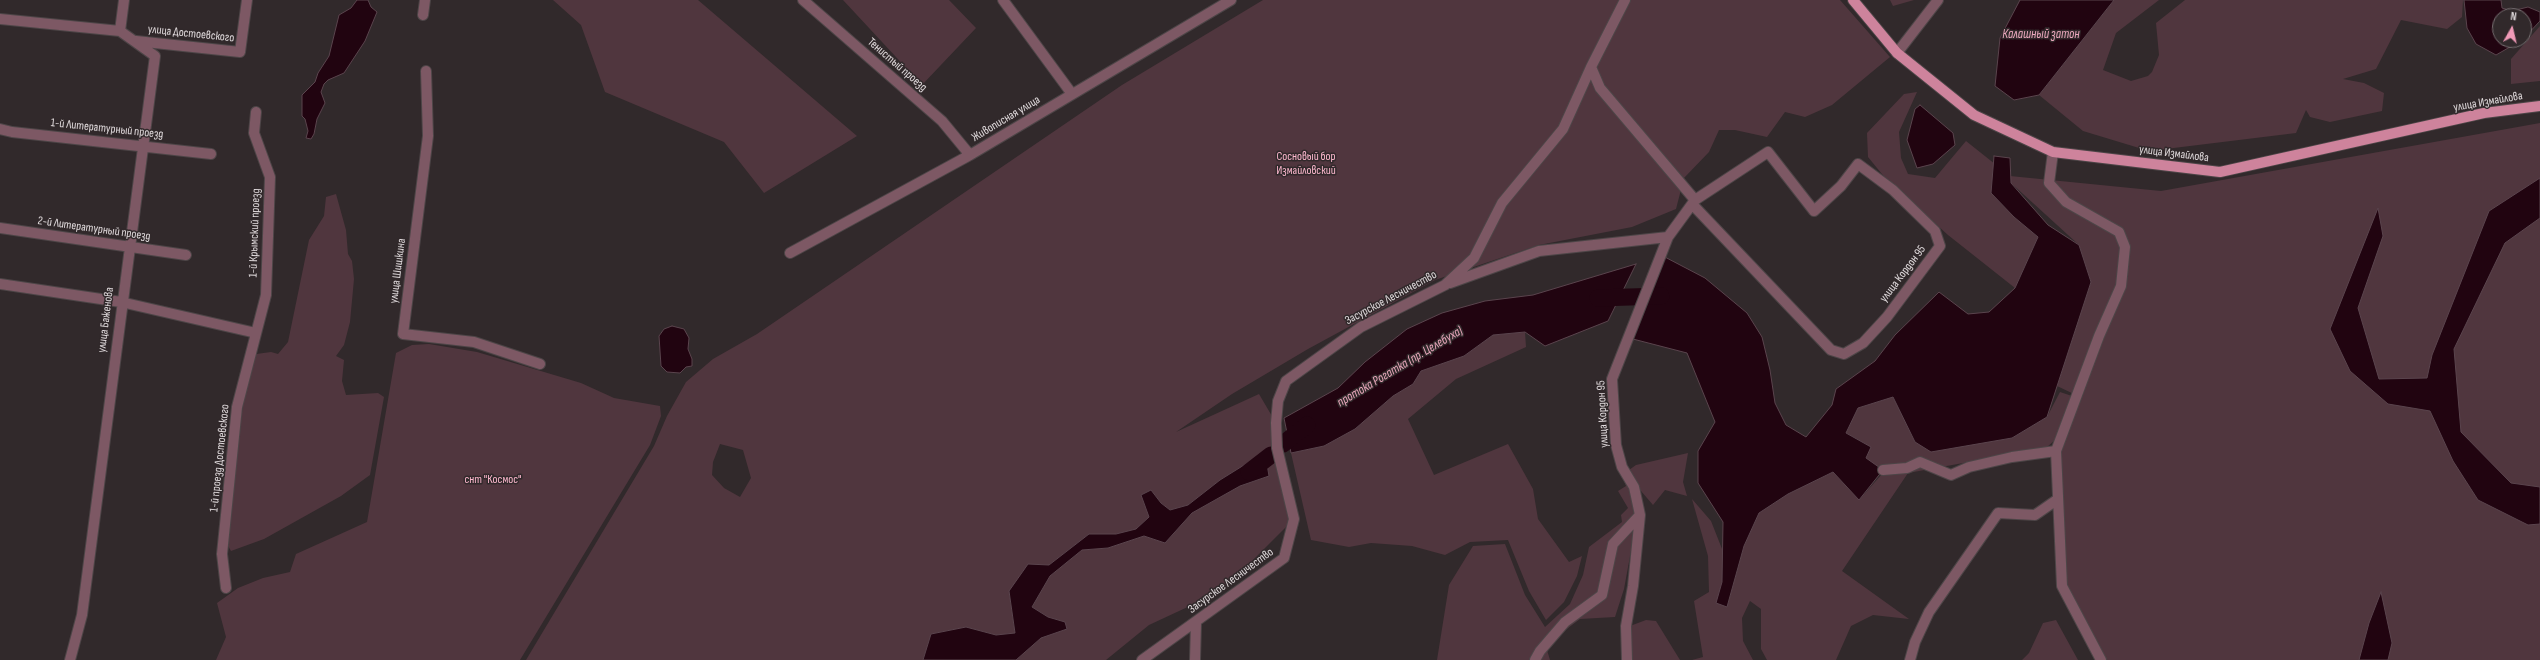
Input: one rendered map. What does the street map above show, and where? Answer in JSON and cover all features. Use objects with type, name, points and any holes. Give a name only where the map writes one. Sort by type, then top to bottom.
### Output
[{"type":"main road","name":"улица Измайлова","points":[[1854,0],[1897,53],[1974,115],[2053,152],[2220,172],[2484,114],[2540,106]]},
{"type":"street","points":[[0,19],[120,31],[124,0]]},
{"type":"street","name":"улица Достоевского","points":[[134,41],[240,52],[247,0]]},
{"type":"street","points":[[423,15],[425,0]]},
{"type":"street","name":"Тенистый проезд","points":[[803,0],[942,121],[970,155]]},
{"type":"street","points":[[1002,0],[1072,94]]},
{"type":"street","name":"Живописная улица","points":[[790,253],[970,155],[1231,0]]},
{"type":"street","name":"Засурское Лесничество","points":[[1142,660],[1196,623],[1284,558],[1294,519],[1277,448],[1276,424],[1278,401],[1286,381],[1361,327],[1445,285],[1474,258],[1502,203],[1563,129],[1591,67],[1625,0]]},
{"type":"street","points":[[1897,53],[1938,0]]},
{"type":"street","name":"улица Баженова","points":[[70,660],[82,615],[121,302],[155,56],[120,31]]},
{"type":"street","name":"улица Кордон 95","points":[[1591,67],[1600,88],[1694,202],[1831,350],[1844,354],[1863,343],[1887,316],[1940,246],[1935,231],[1893,190],[1858,164],[1842,186],[1814,211],[1768,152],[1694,202],[1668,237],[1612,379],[1616,445],[1622,467],[1634,487],[1640,515],[1633,586],[1626,626],[1627,660]]},
{"type":"street","name":"улица Шишкина","points":[[426,71],[428,136],[403,334],[474,342],[540,364]]},
{"type":"street","name":"1-й Крымский проезд","points":[[256,112],[254,133],[270,176],[270,198],[266,295],[256,333]]},
{"type":"street","name":"1-й Литературный проезд","points":[[0,129],[12,132],[211,154]]},
{"type":"street","points":[[2053,152],[2049,183],[2066,202],[2119,232],[2125,247],[2121,286],[2099,336],[2056,451],[2062,586],[2101,660]]},
{"type":"street","name":"2-й Литературный проезд","points":[[0,228],[186,255]]},
{"type":"street","points":[[1445,285],[1539,250],[1668,237]]},
{"type":"street","points":[[0,284],[121,302],[256,333]]},
{"type":"street","name":"1-й проезд Достоевского","points":[[226,588],[222,554],[238,407],[256,333]]},
{"type":"street","points":[[1883,470],[1907,468],[1920,462],[1951,475],[1969,467],[2012,457],[2056,451]]},
{"type":"street","points":[[1910,660],[1915,642],[1929,612],[1998,513],[2035,515],[2058,499]]},
{"type":"street","points":[[1535,660],[1540,651],[1564,622],[1602,594],[1613,544],[1640,515]]},
{"type":"street","points":[[1195,660],[1196,623]]},
{"type":"green space","points":[[553,0],[698,0],[857,136],[764,193],[724,142],[605,92],[581,25]]},
{"type":"green space","points":[[843,0],[949,0],[976,28],[922,85]]},
{"type":"green space","name":"Сосновый бор Измайловский","points":[[1263,0],[1840,0],[1890,57],[1832,105],[1805,117],[1785,112],[1767,137],[1735,130],[1719,130],[1709,152],[1684,178],[1676,209],[1632,227],[1539,245],[1435,280],[1308,349],[1232,394],[1176,432],[1259,394],[1276,423],[1294,519],[1222,591],[1149,625],[1106,660],[1016,660],[1041,638],[1067,629],[1065,622],[1048,617],[1032,607],[1050,576],[1082,550],[1108,548],[1144,536],[1165,543],[1192,513],[1240,486],[1269,476],[1265,453],[1220,480],[1188,505],[1170,510],[1161,503],[1151,490],[1141,495],[1149,517],[1136,529],[1116,534],[1089,534],[1049,565],[1009,591],[1015,633],[996,635],[966,627],[931,634],[923,660],[526,660],[654,446],[667,416],[686,382],[713,359],[757,334],[1122,85]],"holes":[[[720,444],[743,450],[751,478],[740,497],[724,488],[712,475],[713,462]]]},
{"type":"green space","points":[[1890,0],[1914,0],[1893,6]]},
{"type":"green space","points":[[2114,0],[2159,0],[2116,33],[2103,70],[2131,81],[2148,76],[2152,72],[2159,55],[2156,23],[2185,0],[2463,0],[2462,17],[2447,29],[2401,20],[2376,69],[2343,79],[2364,83],[2384,93],[2382,111],[2330,122],[2310,117],[2306,110],[2296,133],[2149,151],[2083,131],[2039,95]]},
{"type":"green space","points":[[2540,26],[2540,81],[2511,84],[2511,59],[2521,48],[2532,48],[2532,35]]},
{"type":"green space","points":[[1917,92],[1899,132],[1901,158],[1908,174],[1935,178],[1966,141],[2010,176],[2161,191],[2540,123],[2540,660],[2106,660],[2065,586],[2059,452],[2076,395],[2057,386],[2091,282],[2079,245],[2011,183],[1991,193],[2014,217],[2038,237],[2015,288],[1948,235],[1886,179],[1868,157],[1867,133],[1904,94]]},
{"type":"green space","points":[[336,194],[346,230],[348,254],[352,261],[354,279],[350,322],[344,345],[336,356],[344,360],[342,381],[346,395],[378,393],[384,397],[370,475],[341,496],[264,539],[231,551],[226,542],[249,355],[271,352],[278,354],[288,342],[309,240],[324,216],[326,197]]},
{"type":"green space","points":[[1525,332],[1526,347],[1456,379],[1408,419],[1434,475],[1508,444],[1533,489],[1538,519],[1569,562],[1582,556],[1577,576],[1564,602],[1546,620],[1529,591],[1508,540],[1470,542],[1445,555],[1412,546],[1371,543],[1349,547],[1311,540],[1291,453],[1324,446],[1355,429],[1393,396],[1413,384],[1421,371],[1464,356],[1493,335]]},
{"type":"green space","name":"снт \"Космос\"","points":[[429,344],[477,352],[581,383],[614,398],[660,406],[661,416],[650,445],[520,660],[216,660],[226,637],[217,603],[238,588],[263,578],[290,572],[296,554],[367,522],[396,353],[412,345]]},
{"type":"green space","points":[[2060,392],[2072,396],[2056,439],[2046,448],[1908,473],[1842,571],[1909,619],[1873,615],[1851,626],[1836,660],[1767,660],[1761,649],[1761,609],[1750,601],[1742,618],[1743,641],[1753,660],[1692,660],[1703,657],[1694,601],[1709,592],[1708,556],[1692,499],[1711,521],[1724,554],[1722,582],[1716,603],[1727,607],[1744,546],[1759,513],[1788,494],[1833,472],[1859,500],[1882,474],[1866,458],[1871,447],[1846,433],[1858,408],[1893,397],[1915,442],[1972,444],[2012,438],[2047,417]]},
{"type":"green space","points":[[1688,453],[1683,482],[1687,496],[1665,490],[1653,505],[1641,491],[1634,498],[1637,518],[1624,589],[1615,617],[1580,619],[1552,640],[1547,650],[1550,660],[1437,660],[1449,585],[1473,546],[1505,544],[1525,595],[1545,627],[1570,604],[1583,575],[1589,547],[1622,522],[1621,515],[1628,508],[1618,491],[1626,486],[1622,475],[1636,465]]},
{"type":"green space","points":[[1646,620],[1656,621],[1680,660],[1631,660],[1630,626]]},
{"type":"green space","points":[[2056,620],[2078,660],[2022,660],[2029,653],[2043,623]]},
{"type":"water","points":[[357,0],[368,0],[371,7],[377,12],[365,41],[344,73],[328,80],[324,84],[321,92],[325,103],[317,119],[314,134],[311,139],[306,138],[308,131],[305,119],[302,116],[302,95],[315,82],[318,73],[329,56],[339,15],[351,8]]},
{"type":"water","name":"Калашный затон","points":[[2020,0],[2114,0],[2039,95],[2014,100],[1995,86],[2000,38]]},
{"type":"water","points":[[2464,0],[2501,0],[2502,8],[2492,8],[2492,48],[2508,48],[2496,55],[2476,44],[2467,28]]},
{"type":"water","points":[[2532,9],[2540,12],[2540,21],[2532,30]]},
{"type":"water","points":[[1920,105],[1953,133],[1955,145],[1933,164],[1917,168],[1907,140],[1915,109]]},
{"type":"water","points":[[1994,156],[2010,158],[2011,183],[2048,225],[2079,245],[2091,282],[2047,417],[2012,438],[1931,452],[1915,442],[1893,397],[1858,408],[1846,433],[1871,447],[1866,458],[1883,470],[1859,500],[1833,472],[1788,494],[1759,513],[1744,546],[1727,607],[1716,603],[1722,582],[1723,522],[1698,483],[1698,451],[1715,422],[1687,353],[1629,338],[1661,255],[1705,278],[1747,313],[1762,337],[1770,370],[1775,403],[1786,425],[1806,437],[1832,405],[1836,389],[1875,361],[1895,335],[1939,292],[1968,314],[1989,312],[2015,288],[2038,237],[2014,217],[1991,193]]},
{"type":"water","points":[[2540,178],[2540,218],[2505,243],[2454,349],[2461,432],[2511,483],[2540,487],[2540,524],[2528,525],[2478,500],[2453,461],[2430,411],[2388,404],[2350,371],[2330,329],[2378,208],[2383,236],[2358,308],[2379,379],[2427,378],[2432,355],[2489,211]]},
{"type":"water","points":[[1636,264],[1608,321],[1545,346],[1525,332],[1493,335],[1464,356],[1421,371],[1413,384],[1393,396],[1355,429],[1324,446],[1291,453],[1284,418],[1338,388],[1365,362],[1407,329],[1442,313],[1485,301],[1533,295]]},
{"type":"water","points":[[672,326],[684,329],[689,338],[688,349],[692,359],[692,366],[686,367],[680,373],[667,372],[661,366],[659,336],[664,329]]},
{"type":"water","points":[[1265,452],[1269,476],[1240,486],[1192,513],[1165,543],[1144,536],[1108,548],[1082,550],[1050,576],[1032,607],[1048,617],[1065,622],[1067,629],[1041,638],[1016,660],[923,660],[931,634],[966,627],[996,635],[1015,633],[1009,591],[1028,564],[1049,565],[1089,534],[1116,534],[1136,529],[1149,517],[1141,495],[1151,490],[1161,503],[1170,510],[1188,505],[1220,480]]},
{"type":"water","points":[[2381,592],[2392,643],[2388,660],[2359,660],[2369,623]]},
{"type":"waterway","name":"протока Рогатка (пр. Целебуха)","points":[[1598,298],[1661,296]]},
{"type":"waterway","name":"протока Рогатка (пр. Целебуха)","points":[[1283,444],[1307,425]]},
{"type":"waterway","points":[[1249,472],[1271,455]]}]
